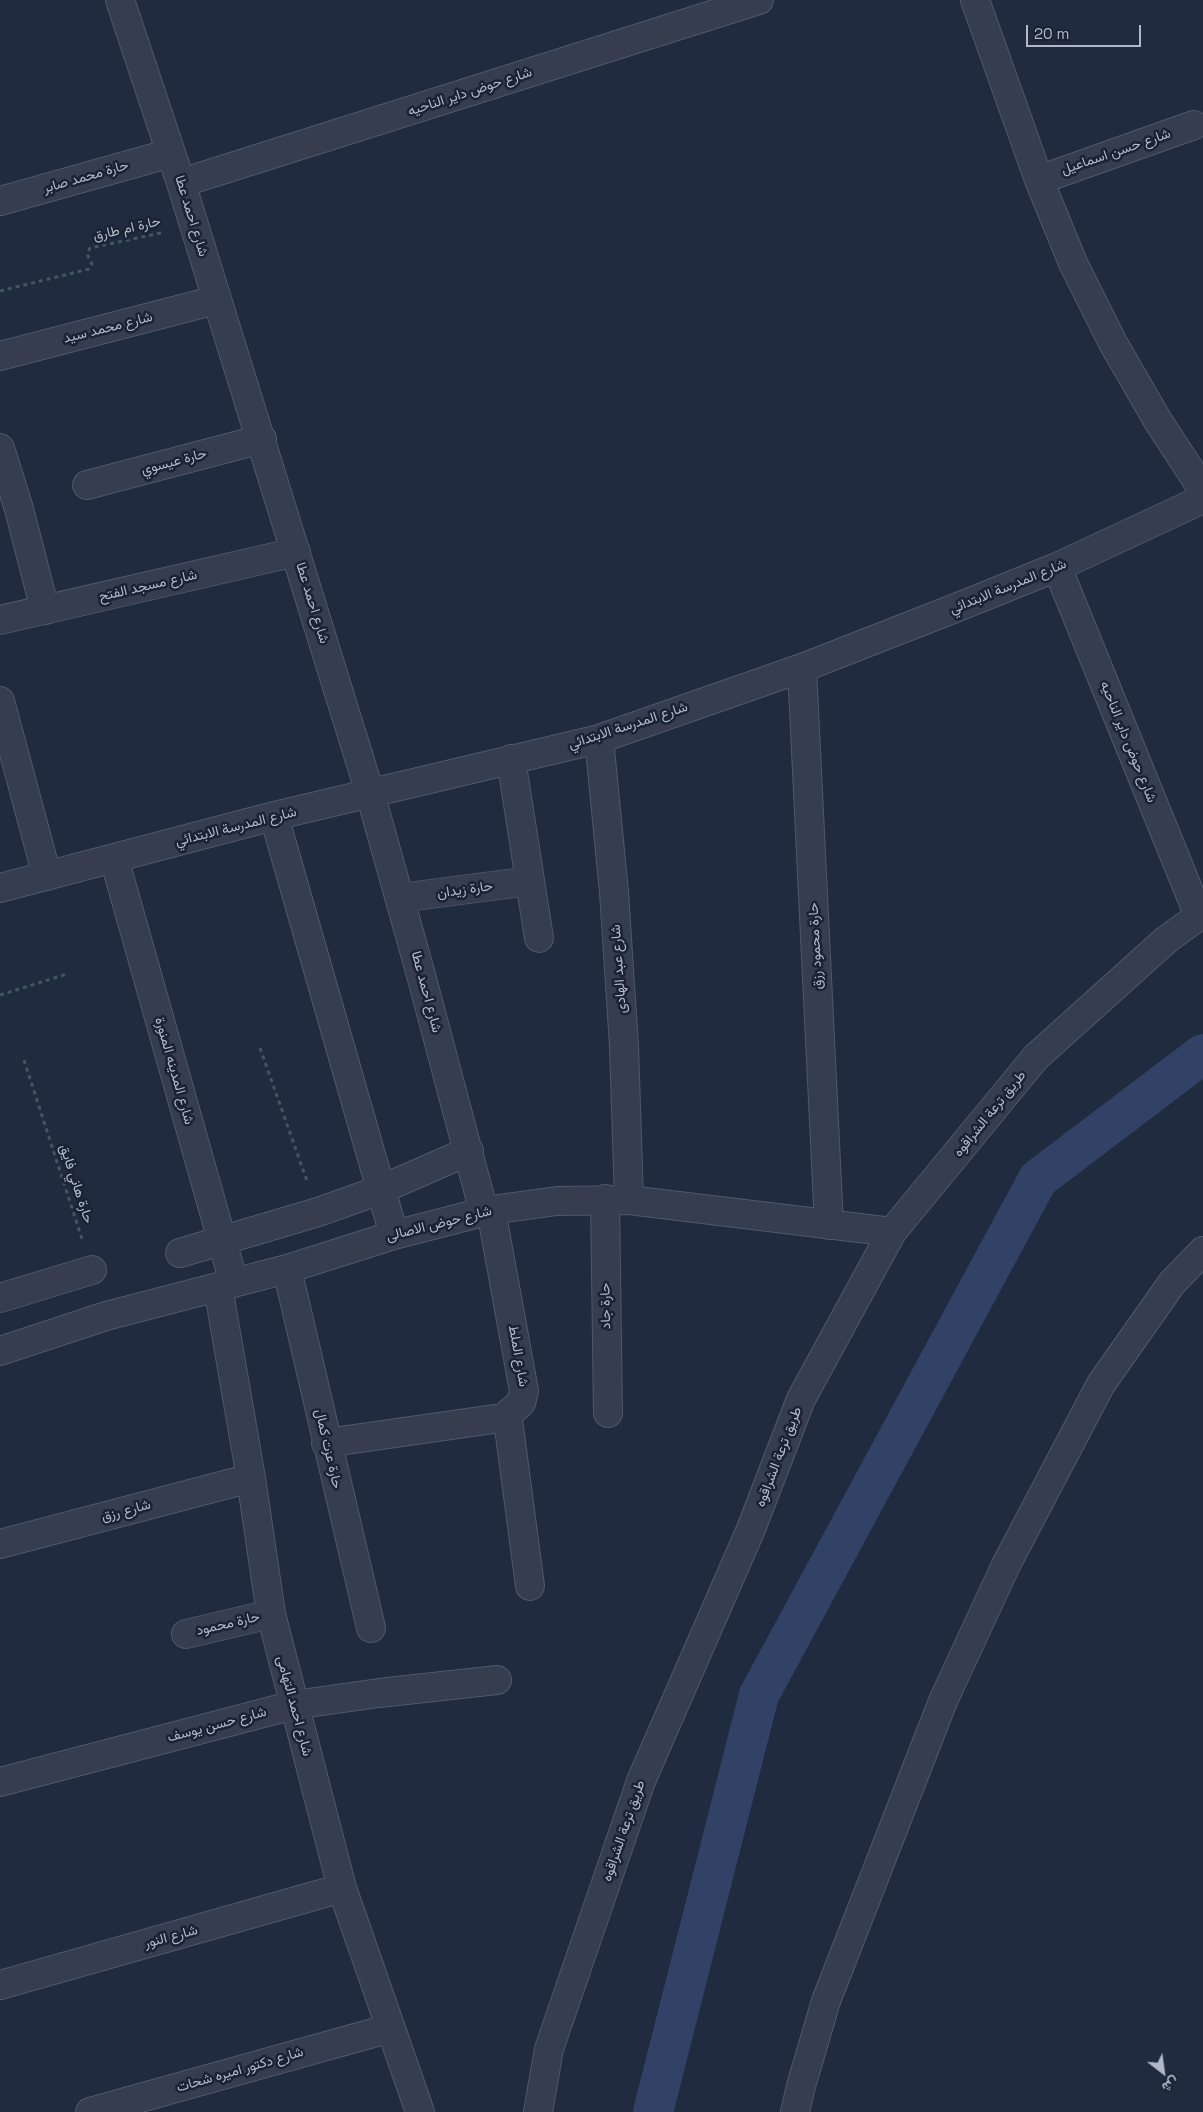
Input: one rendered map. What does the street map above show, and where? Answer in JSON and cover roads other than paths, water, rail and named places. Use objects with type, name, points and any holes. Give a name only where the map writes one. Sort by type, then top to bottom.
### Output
[{"type":"street","name":"شارع احمد عطا","points":[[120,0],[171,152],[216,300],[262,439],[370,793],[487,1211]]},
{"type":"street","name":"شارع حوض داير الناحيه","points":[[181,184],[759,0]]},
{"type":"street","points":[[975,0],[1039,180],[1073,263],[1113,344],[1158,421],[1203,490]]},
{"type":"street","name":"شارع حسن اسماعيل","points":[[1039,180],[1194,125]]},
{"type":"street","name":"حارة محمد صابر","points":[[0,202],[171,152]]},
{"type":"street","name":"شارع محمد سيد","points":[[0,356],[216,300]]},
{"type":"street","name":"حارة عيسوي","points":[[87,486],[262,439]]},
{"type":"street","points":[[0,448],[10,511],[45,610]]},
{"type":"street","name":"شارع المدرسة الابتدائي","points":[[0,888],[274,816],[599,739],[802,668],[1056,568],[1203,499]]},
{"type":"street","name":"شارع مسجد الفتح","points":[[0,620],[296,552]]},
{"type":"street","name":"شارع حوض داير الناحيه","points":[[1056,568],[1201,914]]},
{"type":"street","name":"حارة محمود رزق","points":[[802,668],[829,1225]]},
{"type":"street","points":[[0,701],[47,876]]},
{"type":"street","name":"شارع عبد الهادى","points":[[599,739],[614,892],[620,978],[617,1199]]},
{"type":"street","points":[[511,759],[539,938]]},
{"type":"street","points":[[274,816],[394,1235]]},
{"type":"street","name":"شارع المدينه المنورة","points":[[114,858],[222,1240],[226,1285]]},
{"type":"street","name":"حارة زيدان","points":[[400,898],[530,881]]},
{"type":"street","name":"طريق ترعة الشراقوه","points":[[538,2112],[549,2049],[641,1781],[751,1529],[801,1399],[892,1232],[1036,1057],[1166,940],[1201,914]]},
{"type":"street","points":[[180,1253],[318,1212],[380,1190],[469,1151]]},
{"type":"street","name":"شارع حوض الاصالى","points":[[0,1351],[106,1316],[287,1269],[394,1235],[487,1211],[557,1201],[617,1199],[892,1232]]},
{"type":"street","name":"حارة جاد","points":[[608,1413],[617,1199]]},
{"type":"street","name":"شارع الملط","points":[[487,1211],[524,1391],[521,1402],[512,1410],[508,1417]]},
{"type":"street","points":[[795,2112],[800,2086],[833,1983],[943,1701],[1006,1565],[1101,1384],[1172,1283],[1203,1251]]},
{"type":"street","name":"حارة عزت كمال","points":[[287,1269],[326,1443],[371,1628]]},
{"type":"street","points":[[0,1298],[92,1270]]},
{"type":"street","name":"شارع احمد التهامى","points":[[226,1285],[271,1614],[342,1888],[420,2112]]},
{"type":"street","points":[[326,1443],[508,1417],[530,1586]]},
{"type":"street","name":"شارع رزق","points":[[0,1544],[251,1478]]},
{"type":"street","name":"حارة محمود","points":[[186,1634],[271,1614]]},
{"type":"street","name":"شارع حسن يوسف","points":[[0,1782],[294,1705],[379,1693],[497,1680]]},
{"type":"street","name":"شارع النور","points":[[0,1985],[342,1888]]},
{"type":"street","name":"شارع دكتور اميره شحات","points":[[90,2112],[391,2028]]},
{"type":"waterway","points":[[653,2112],[759,1695],[1038,1179],[1203,1054]]}]
